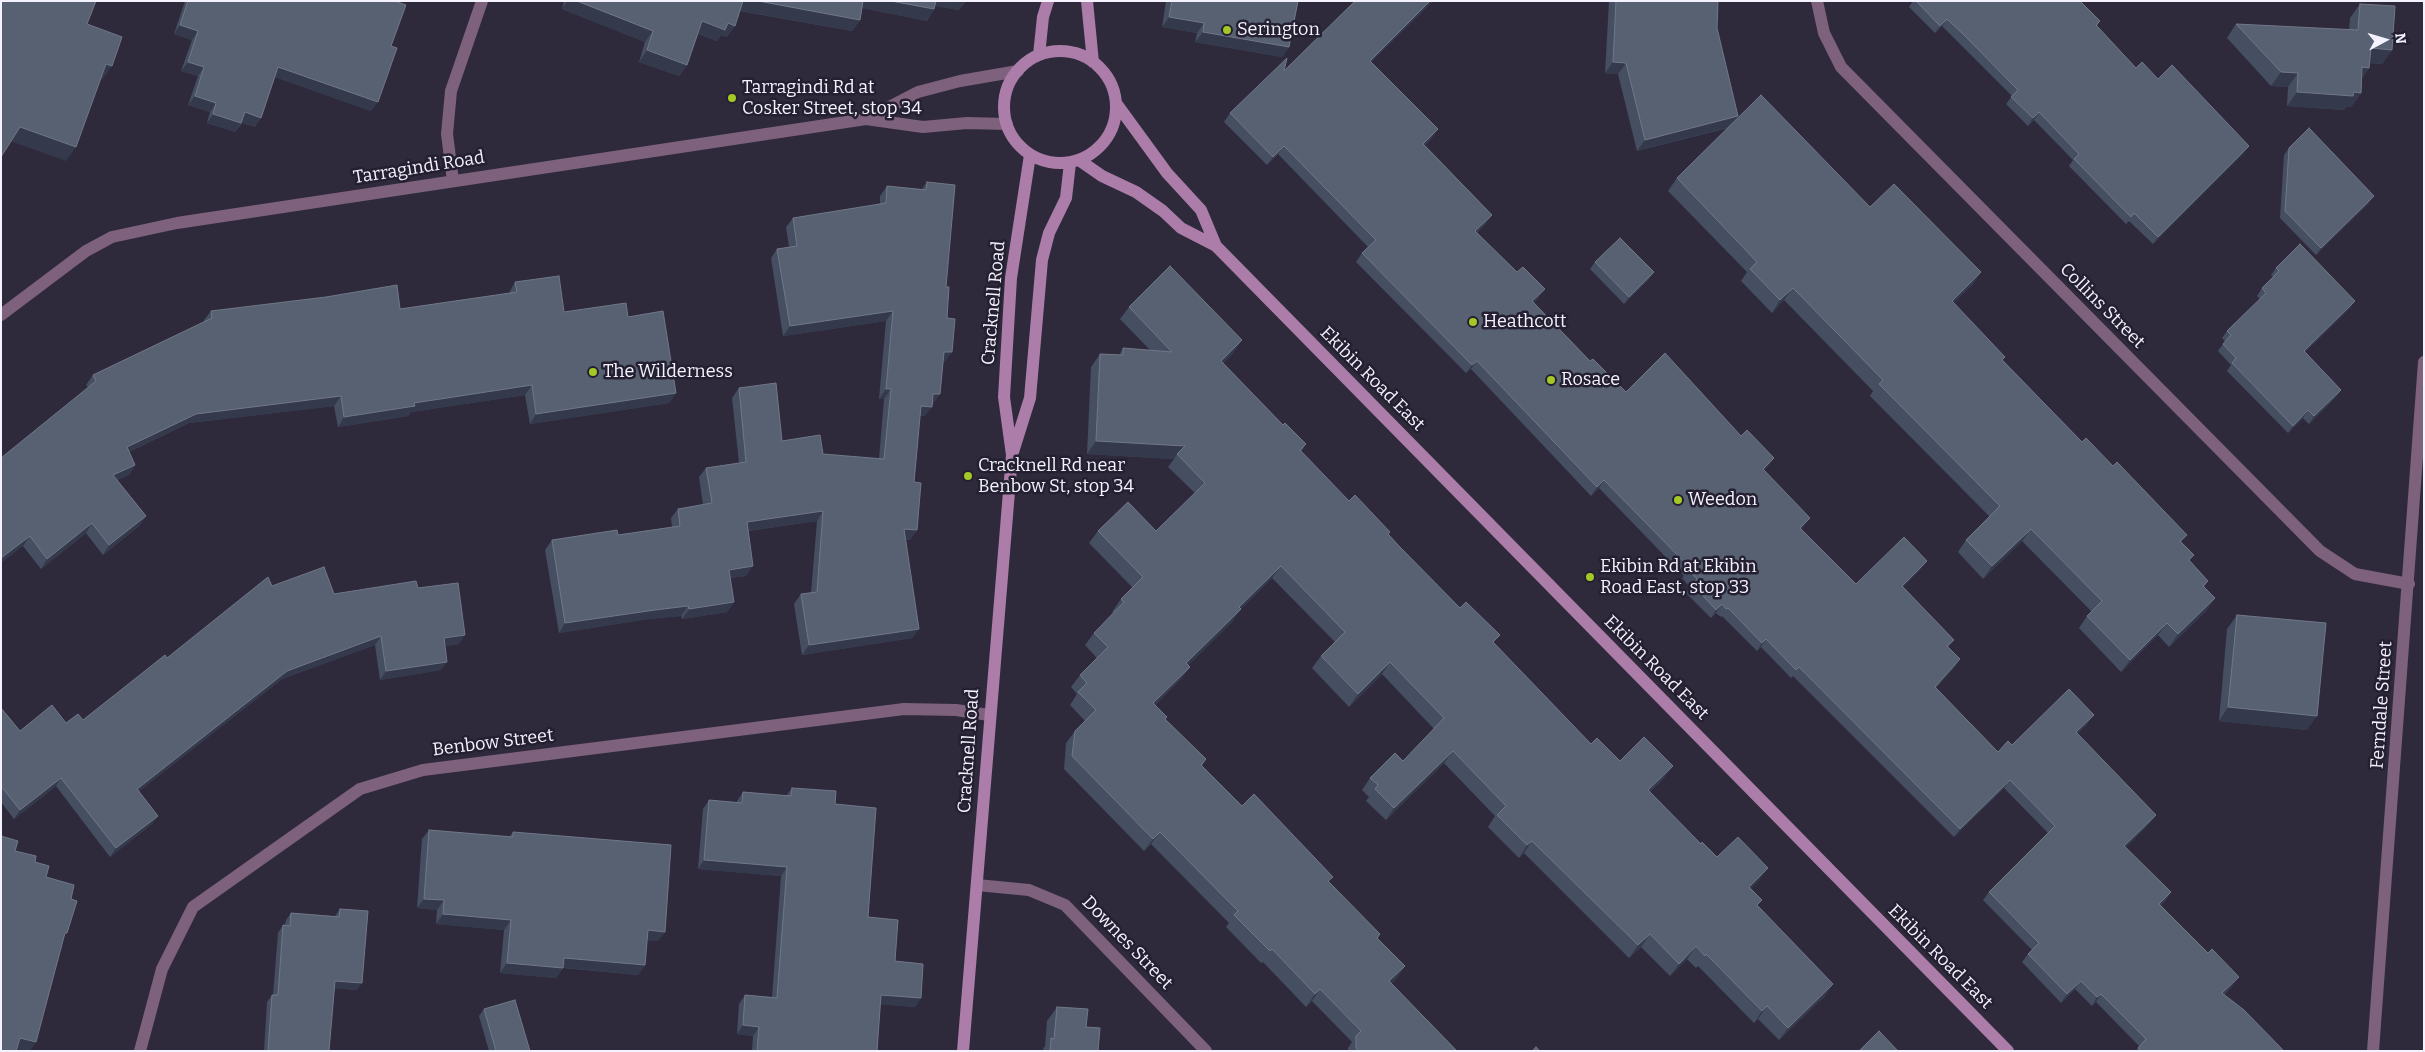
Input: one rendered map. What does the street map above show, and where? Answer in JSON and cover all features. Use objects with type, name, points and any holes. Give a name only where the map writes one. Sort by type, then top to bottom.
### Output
[{"type":"street","points":[[453,181],[447,134],[451,92],[482,1]]},
{"type":"street","points":[[1039,55],[1043,17],[1048,1]]},
{"type":"street","points":[[1087,1],[1094,62]]},
{"type":"street","name":"Collins Street","points":[[1817,1],[1824,33],[1841,67],[2320,551],[2355,574],[2409,584]]},
{"type":"street","points":[[1057,52],[1077,54],[1094,62],[1105,74],[1113,88],[1116,103],[1114,121],[1107,138],[1095,151],[1075,161],[1043,161],[1030,154],[1016,141],[1007,124],[1004,106],[1008,87],[1018,71],[1039,55],[1057,52]]},
{"type":"street","name":"Tarragindi Road","points":[[866,118],[918,92],[960,81],[1018,71]]},
{"type":"street","name":"Ekibin Road East","points":[[1116,103],[1167,173],[1201,210],[1216,246]]},
{"type":"street","name":"Tarragindi Road","points":[[1,315],[86,251],[112,238],[177,223],[866,118],[922,127],[966,123],[1007,124]]},
{"type":"street","name":"Cracknell Road","points":[[1012,455],[1004,397],[1011,278],[1030,154]]},
{"type":"street","name":"Ekibin Road East","points":[[1075,161],[1136,192],[1163,211],[1181,228],[1216,246],[2008,1051]]},
{"type":"street","name":"Cracknell Road","points":[[963,1051],[989,715],[1012,455],[1030,398],[1042,260],[1049,234],[1066,198],[1075,161]]},
{"type":"street","name":"Ferndale Street","points":[[2373,1051],[2424,362]]},
{"type":"street","name":"Benbow Street","points":[[140,1051],[162,969],[193,907],[360,789],[422,770],[904,709],[956,710],[989,715]]},
{"type":"street","name":"Downes Street","points":[[977,885],[1029,890],[1065,905],[1206,1051]]},
{"type":"building","points":[[1,1],[96,1],[87,24],[122,37],[112,66],[106,64],[76,147],[20,127],[1,157]]},
{"type":"building","points":[[188,1],[395,1],[406,5],[391,46],[397,48],[378,102],[278,67],[261,118],[245,112],[241,123],[213,114],[216,103],[195,96],[204,67],[188,62],[198,31],[180,25]]},
{"type":"building","points":[[577,1],[743,1],[735,26],[728,23],[725,30],[702,21],[687,65],[647,50],[653,31]]},
{"type":"building","points":[[758,1],[863,1],[860,20]]},
{"type":"building","points":[[891,1],[936,1],[934,9]]},
{"type":"building","name":"Serington","points":[[1172,1],[1298,1],[1289,47],[1203,32],[1204,23],[1169,17]]},
{"type":"building","points":[[1355,1],[1430,1],[1370,61],[1438,129],[1423,144],[1492,215],[1475,231],[1517,272],[1523,267],[1545,289],[1532,301],[1590,361],[1593,359],[1626,392],[1665,353],[1741,436],[1747,430],[1774,458],[1763,469],[1810,518],[1800,528],[1856,584],[1904,537],[1927,561],[1902,586],[1954,640],[1947,646],[1960,659],[1935,687],[1998,752],[2008,741],[2012,745],[2069,689],[2094,715],[2076,732],[2156,815],[2124,846],[2171,892],[2159,904],[2208,953],[2212,949],[2239,977],[2222,993],[2244,1010],[2284,1051],[2141,1051],[2138,1048],[2146,1039],[2101,994],[2097,997],[2081,981],[2067,994],[2028,954],[2039,943],[1989,892],[2055,826],[2010,780],[1960,829],[1799,667],[1796,670],[1766,639],[1762,643],[1728,608],[1726,609],[1722,604],[1716,610],[1692,584],[1697,579],[1688,570],[1690,568],[1604,480],[1597,487],[1477,361],[1472,365],[1362,253],[1376,240],[1284,146],[1273,157],[1230,113],[1287,58],[1284,71]]},
{"type":"building","points":[[1616,1],[1718,1],[1717,28],[1738,116],[1645,140],[1626,63],[1613,62]]},
{"type":"building","points":[[1916,1],[2080,1],[2100,21],[2096,25],[2136,68],[2142,62],[2158,79],[2172,65],[2249,146],[2158,237],[2134,213],[2131,217],[2074,159],[2079,154],[2039,112],[2033,118],[2011,97],[2018,90],[1964,35],[1947,19],[1940,26]]},
{"type":"building","points":[[2360,4],[2395,6],[2392,50],[2371,48],[2369,68],[2362,67],[2361,93],[2354,92],[2353,96],[2297,92],[2298,73],[2281,72],[2236,24],[2358,30]]},
{"type":"building","points":[[1761,95],[1870,207],[1894,184],[1981,272],[1952,301],[2005,357],[2002,360],[2082,442],[2086,438],[2113,466],[2117,462],[2187,535],[2180,541],[2194,555],[2189,560],[2208,581],[2203,586],[2215,598],[2178,634],[2167,623],[2130,660],[2087,616],[2102,601],[2031,529],[1992,566],[1966,540],[2000,506],[1879,384],[1883,380],[1793,288],[1780,300],[1750,269],[1757,262],[1677,178]]},
{"type":"building","points":[[2309,128],[2374,196],[2321,248],[2285,211],[2289,148]]},
{"type":"building","points":[[927,182],[955,185],[946,287],[949,287],[947,318],[955,319],[952,352],[944,352],[940,394],[933,394],[932,407],[921,406],[914,482],[921,483],[917,530],[904,529],[919,629],[809,645],[801,594],[817,592],[823,511],[747,522],[753,566],[729,570],[734,602],[689,609],[688,606],[655,610],[565,623],[552,540],[617,530],[618,535],[680,526],[678,509],[712,503],[706,468],[746,462],[739,388],[776,383],[782,441],[820,435],[823,454],[884,459],[891,389],[886,389],[893,311],[790,326],[777,249],[797,246],[793,218],[886,203],[887,186],[926,190]]},
{"type":"building","points":[[1620,238],[1654,272],[1629,297],[1595,262]]},
{"type":"building","points":[[2300,244],[2355,301],[2304,351],[2341,390],[2314,416],[2308,410],[2293,426],[2232,363],[2236,358],[2223,344],[2231,335],[2227,331],[2266,293],[2262,288],[2279,271],[2276,268]]},
{"type":"building","points":[[1170,266],[1242,340],[1221,361],[1283,425],[1285,423],[1306,444],[1300,450],[1349,501],[1355,495],[1390,532],[1388,534],[1398,545],[1460,608],[1466,602],[1500,635],[1493,642],[1591,744],[1597,738],[1620,761],[1644,737],[1673,766],[1648,790],[1701,844],[1702,842],[1717,857],[1738,837],[1768,868],[1749,887],[1762,900],[1757,905],[1833,984],[1788,1028],[1767,1006],[1762,1011],[1696,946],[1679,964],[1650,934],[1638,945],[1532,841],[1527,845],[1497,815],[1506,806],[1453,751],[1394,808],[1375,789],[1378,785],[1370,778],[1395,753],[1403,761],[1444,718],[1390,662],[1358,694],[1321,656],[1345,632],[1281,566],[1239,607],[1241,609],[1186,663],[1190,667],[1153,703],[1167,717],[1165,719],[1206,759],[1201,765],[1242,806],[1254,794],[1333,877],[1328,881],[1380,934],[1377,938],[1405,966],[1389,981],[1457,1051],[1359,1051],[1356,1048],[1356,1036],[1361,1031],[1320,989],[1315,994],[1272,949],[1270,951],[1234,915],[1238,911],[1160,832],[1153,839],[1072,756],[1075,731],[1096,710],[1078,692],[1087,683],[1080,675],[1108,647],[1094,633],[1124,602],[1121,599],[1143,577],[1098,531],[1128,502],[1156,531],[1205,483],[1177,454],[1185,446],[1096,441],[1100,354],[1123,355],[1123,348],[1172,352],[1129,307]]},
{"type":"building","points":[[559,276],[564,312],[626,303],[628,317],[663,311],[676,393],[536,414],[532,385],[414,403],[415,406],[344,417],[341,396],[196,414],[127,447],[135,465],[113,475],[146,516],[109,545],[92,523],[47,559],[30,536],[1,558],[1,458],[96,381],[93,375],[212,318],[211,311],[326,297],[397,285],[400,309],[517,292],[515,282]]},
{"type":"building","points":[[324,567],[334,594],[416,581],[418,588],[458,583],[465,635],[444,638],[447,662],[386,671],[381,636],[287,671],[137,789],[158,816],[116,848],[61,778],[20,810],[1,786],[1,708],[20,731],[52,705],[66,723],[78,714],[83,720],[165,655],[167,658],[268,577],[272,586]]},
{"type":"building","points":[[2237,615],[2326,623],[2317,716],[2228,707]]},
{"type":"building","points":[[792,788],[836,791],[835,804],[876,808],[868,917],[898,920],[895,961],[923,964],[921,998],[881,995],[877,1051],[757,1051],[759,1027],[743,1025],[745,995],[777,998],[787,867],[704,860],[709,800],[742,803],[743,792],[791,796]]},
{"type":"building","points":[[429,830],[513,837],[513,832],[671,845],[665,932],[648,930],[645,965],[564,958],[563,968],[507,963],[511,920],[443,914],[444,900],[424,899]]},
{"type":"building","points":[[1,836],[18,841],[15,851],[36,856],[35,862],[49,866],[46,877],[74,885],[71,899],[77,901],[67,933],[65,933],[36,1042],[20,1038],[16,1051],[1,1051]]},
{"type":"building","points":[[340,909],[368,911],[362,983],[335,981],[329,1051],[268,1051],[272,995],[278,995],[283,925],[290,926],[291,913],[339,917]]},
{"type":"building","points":[[515,1000],[530,1051],[496,1051],[484,1009]]},
{"type":"building","points":[[1057,1007],[1088,1009],[1086,1027],[1100,1028],[1098,1051],[1050,1051],[1051,1038],[1054,1039]]},
{"type":"building","points":[[1879,1031],[1898,1051],[1859,1051]]},
{"type":"building","points":[[1536,1047],[1540,1051],[1532,1051]]},
{"type":"place","name":"Serington","points":[[1227,30]]},
{"type":"place","name":"Tarragindi Rd at Cosker Street, stop 34","points":[[732,98]]},
{"type":"place","name":"Heathcott","points":[[1473,322]]},
{"type":"place","name":"The Wilderness","points":[[593,372]]},
{"type":"place","name":"Rosace","points":[[1551,380]]},
{"type":"place","name":"Cracknell Rd near Benbow St, stop 34","points":[[968,476]]},
{"type":"place","name":"Weedon","points":[[1678,500]]},
{"type":"place","name":"Ekibin Rd at Ekibin Road East, stop 33","points":[[1590,577]]}]
